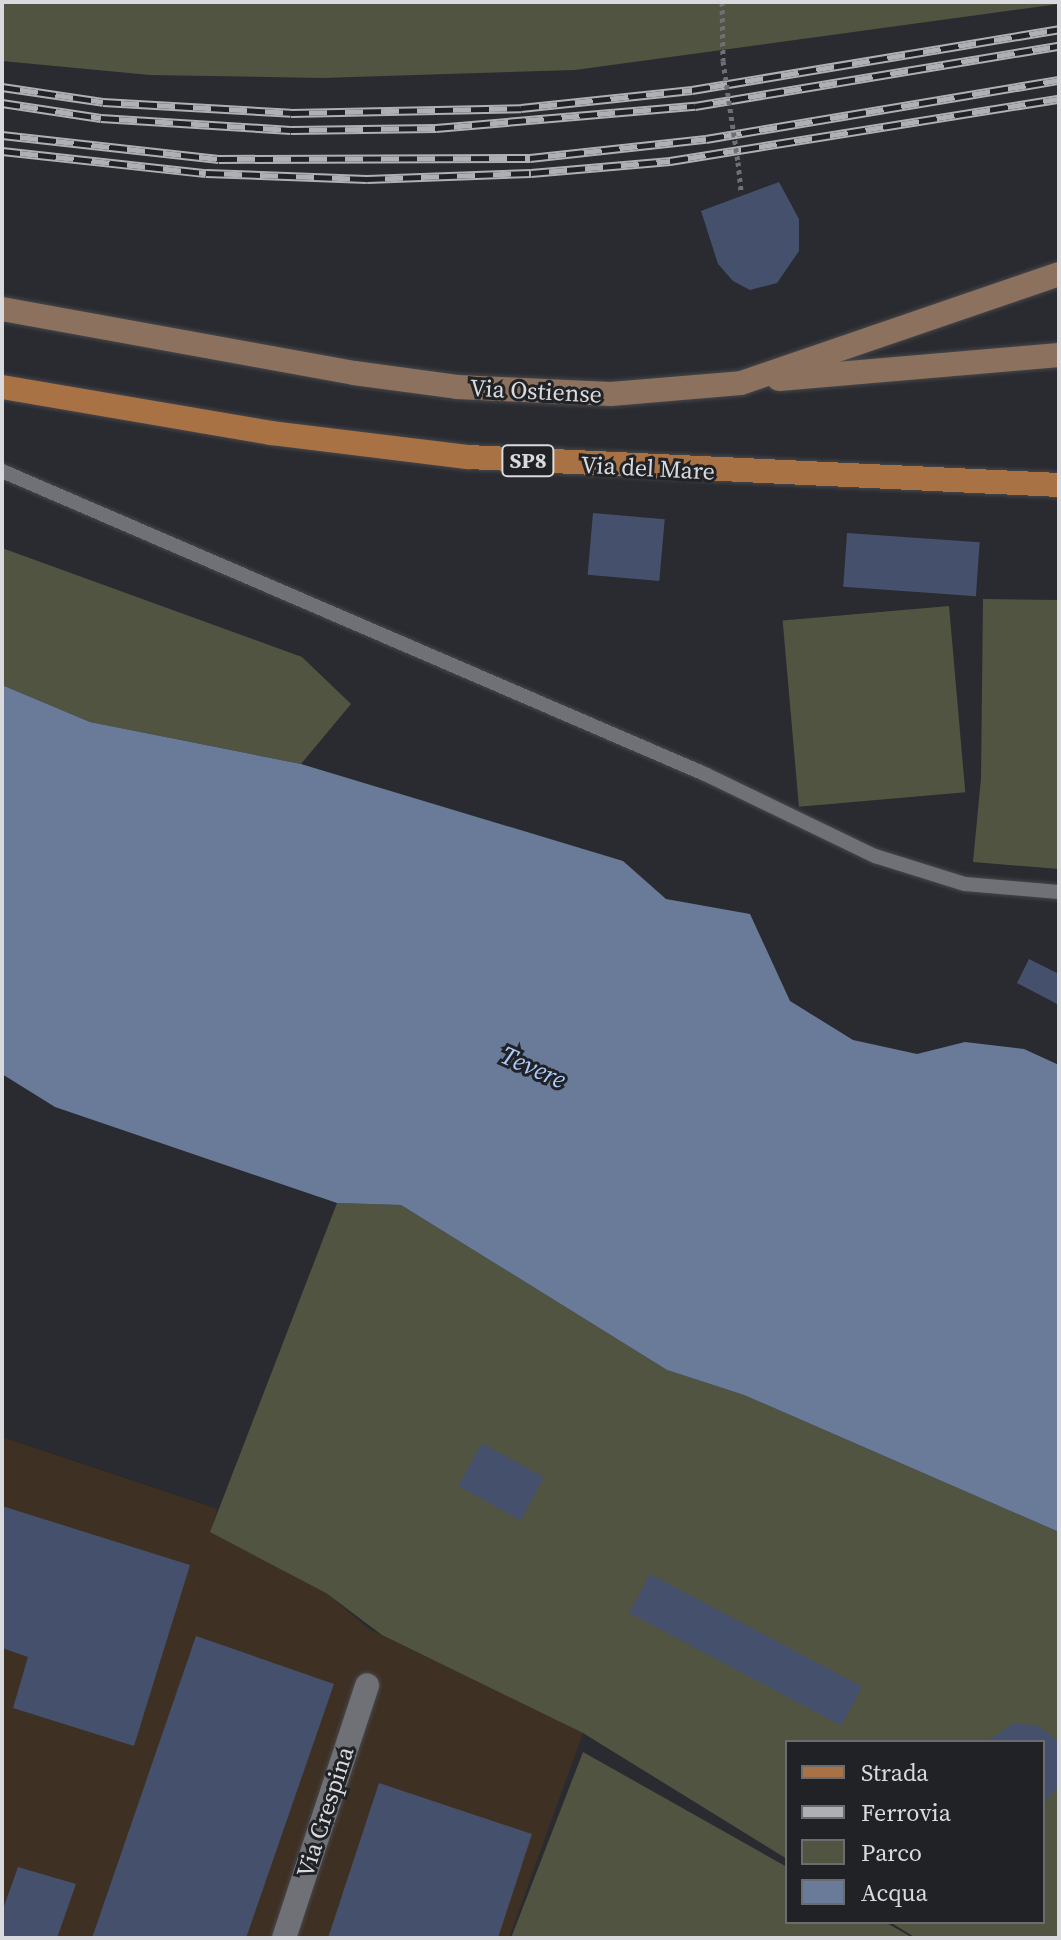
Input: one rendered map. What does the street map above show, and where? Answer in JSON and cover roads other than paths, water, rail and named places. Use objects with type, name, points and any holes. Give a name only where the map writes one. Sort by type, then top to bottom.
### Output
[{"type":"main road","name":"Via Ostiense","points":[[2,309],[225,353],[457,387],[587,395],[741,383],[1059,274]]},
{"type":"main road","points":[[741,383],[1059,355]]},
{"type":"main road","name":"Via del Mare","points":[[2,387],[272,433],[468,457],[1059,485]]},
{"type":"street","name":"Via Crespina","points":[[284,1938],[367,1685]]},
{"type":"lane","points":[[2,471],[705,774],[875,856],[965,884],[1059,892]]},
{"type":"water","name":"Tevere","points":[[2,685],[90,722],[301,764],[623,861],[666,899],[750,914],[790,1001],[853,1040],[917,1054],[965,1042],[1024,1049],[1059,1065],[1059,1532],[744,1395],[667,1370],[401,1205],[337,1203],[55,1107],[2,1074]]},
{"type":"railway","points":[[2,87],[103,102],[291,113],[521,108],[692,90],[1059,29]]},
{"type":"railway","points":[[2,103],[101,118],[291,130],[436,128],[695,106],[1059,46]]},
{"type":"railway","points":[[2,135],[219,159],[530,158],[706,139],[1059,80]]},
{"type":"railway","points":[[2,151],[206,173],[367,179],[531,173],[670,161],[1059,99]]}]
